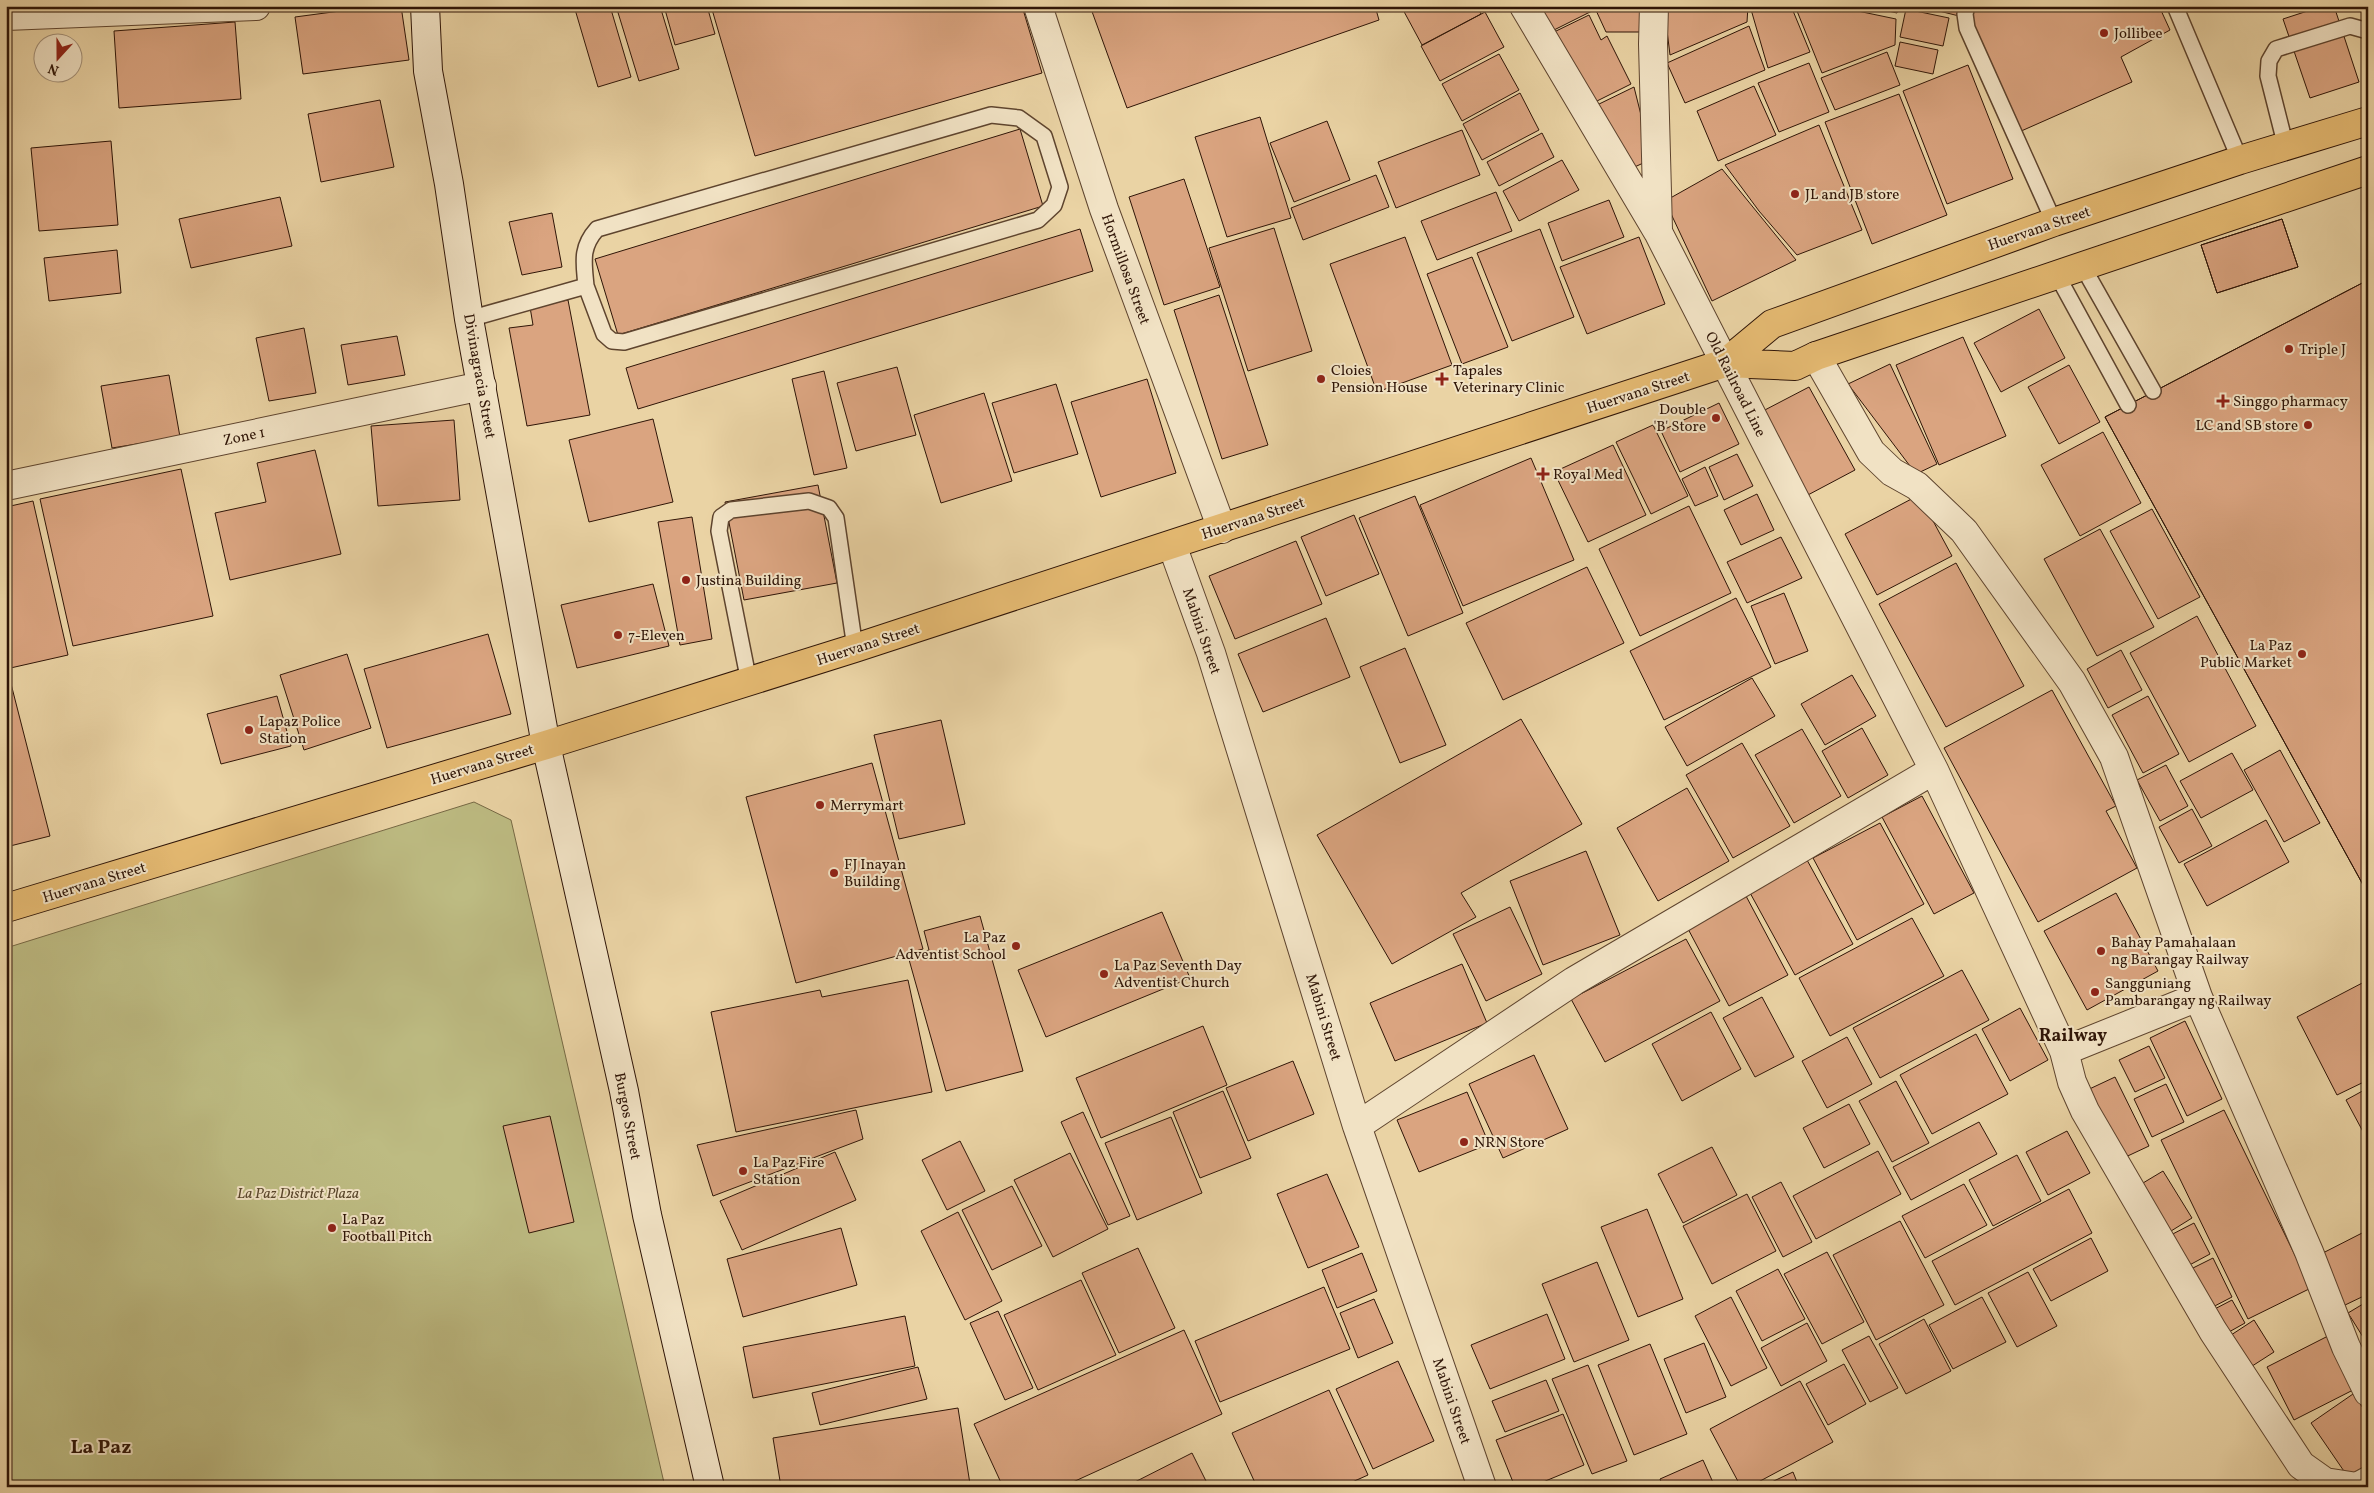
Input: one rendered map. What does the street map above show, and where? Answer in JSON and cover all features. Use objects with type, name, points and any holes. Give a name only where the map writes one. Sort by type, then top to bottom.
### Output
[{"type":"main road","name":"Huervana Street","points":[[1725,363],[1772,324],[2054,222],[2240,160],[2368,122]]},
{"type":"main road","name":"Huervana Street","points":[[6,908],[749,682],[1222,529],[1725,363],[1795,366],[1816,356],[2368,170]]},
{"type":"street","points":[[6,16],[256,6]]},
{"type":"street","name":"Divinagracia Street","points":[[425,6],[428,71],[449,184],[469,319],[546,745]]},
{"type":"street","name":"Hormillosa Street","points":[[1038,6],[1104,210],[1222,529]]},
{"type":"street","name":"Old Railroad Line","points":[[1524,6],[1658,232],[1934,770],[2064,1052],[2072,1082],[2085,1111],[2213,1331],[2301,1465],[2324,1482],[2357,1487],[2368,1481]]},
{"type":"street","points":[[1654,6],[1652,44],[1658,232]]},
{"type":"street","points":[[1816,356],[1871,452],[1892,472],[1917,486],[1964,531],[2072,682],[2114,757],[2198,997],[2309,1252],[2346,1346],[2368,1392]]},
{"type":"street","name":"Zone 1","points":[[6,486],[482,386]]},
{"type":"street","name":"Mabini Street","points":[[1172,545],[1217,672],[1357,1126],[1482,1487]]},
{"type":"street","name":"Burgos Street","points":[[546,745],[624,1091],[646,1215],[710,1487]]},
{"type":"street","points":[[1357,1126],[1574,981],[1934,770]]},
{"type":"street","points":[[2064,1052],[2198,997]]},
{"type":"lane","points":[[1967,6],[1965,14],[1966,28],[2054,222]]},
{"type":"lane","points":[[2174,6],[2240,160]]},
{"type":"lane","points":[[2286,147],[2268,76],[2269,61],[2276,49],[2350,26],[2368,31]]},
{"type":"lane","points":[[991,115],[1019,118],[1044,136],[1060,187],[1054,205],[1038,220],[624,342],[612,341],[604,334],[586,286],[584,254],[587,240],[597,229],[991,115]]},
{"type":"lane","points":[[2083,267],[2153,391]]},
{"type":"lane","points":[[2056,276],[2128,405]]},
{"type":"lane","points":[[469,319],[586,286]]},
{"type":"lane","points":[[749,682],[719,531],[721,518],[731,510],[809,501],[829,508],[836,518],[855,648]]},
{"type":"green space","name":"La Paz District Plaza","points":[[474,802],[511,820],[665,1487],[6,1487],[6,948]]},
{"type":"building","points":[[378,6],[401,6],[409,60],[303,74],[295,17]]},
{"type":"building","points":[[574,6],[610,6],[631,77],[598,87]]},
{"type":"building","points":[[616,6],[660,6],[679,69],[639,81]]},
{"type":"building","points":[[664,6],[707,6],[715,34],[675,45]]},
{"type":"building","points":[[711,6],[1022,6],[1042,73],[755,156]]},
{"type":"building","points":[[1090,6],[1375,6],[1379,20],[1127,108]]},
{"type":"building","points":[[1401,6],[1477,6],[1481,14],[1422,45]]},
{"type":"building","points":[[1539,6],[1592,6],[1594,10],[1552,31]]},
{"type":"building","points":[[1594,6],[1646,6],[1645,32],[1606,32]]},
{"type":"building","points":[[1664,6],[1748,6],[1747,22],[1670,55]]},
{"type":"building","points":[[1750,6],[1791,6],[1810,52],[1768,68]]},
{"type":"building","points":[[1795,6],[1848,9],[1896,19],[1895,45],[1822,73]]},
{"type":"building","points":[[1867,6],[1899,6],[1897,13]]},
{"type":"building","points":[[1919,6],[1961,6],[1959,16]]},
{"type":"building","points":[[1971,6],[2159,6],[2170,30],[2121,57],[2132,82],[2019,132],[1968,14]]},
{"type":"building","points":[[2323,6],[2334,6],[2359,82],[2310,98],[2283,19]]},
{"type":"building","points":[[1906,9],[1949,18],[1943,46],[1900,37]]},
{"type":"building","points":[[1485,12],[1504,47],[1440,81],[1421,46]]},
{"type":"building","points":[[1589,15],[1601,40],[1607,36],[1631,84],[1589,105],[1552,33]]},
{"type":"building","points":[[235,22],[241,99],[119,108],[114,31]]},
{"type":"building","points":[[1749,26],[1765,70],[1685,103],[1667,63]]},
{"type":"building","points":[[1900,42],[1938,50],[1933,74],[1895,66]]},
{"type":"building","points":[[1887,52],[1900,85],[1835,110],[1821,78]]},
{"type":"building","points":[[1499,54],[1519,90],[1462,121],[1442,84]]},
{"type":"building","points":[[1809,63],[1829,112],[1779,132],[1758,83]]},
{"type":"building","points":[[1968,65],[2013,179],[1947,204],[1903,91]]},
{"type":"building","points":[[1754,86],[1776,135],[1718,161],[1697,111]]},
{"type":"building","points":[[1634,87],[1652,159],[1628,170],[1595,106]]},
{"type":"building","points":[[1520,93],[1539,130],[1482,160],[1463,124]]},
{"type":"building","points":[[1899,94],[1947,215],[1872,244],[1825,122]]},
{"type":"building","points":[[380,100],[394,167],[321,182],[308,114]]},
{"type":"building","points":[[1260,117],[1291,218],[1227,237],[1195,137]]},
{"type":"building","points":[[1327,121],[1350,180],[1294,202],[1270,143]]},
{"type":"building","points":[[1819,125],[1862,230],[1797,255],[1759,211],[1725,165]]},
{"type":"building","points":[[1020,129],[1043,206],[618,335],[595,259]]},
{"type":"building","points":[[1462,130],[1480,175],[1396,208],[1378,162]]},
{"type":"building","points":[[1542,133],[1554,157],[1499,186],[1487,162]]},
{"type":"building","points":[[111,141],[118,225],[39,231],[31,148]]},
{"type":"building","points":[[1562,160],[1579,190],[1519,221],[1503,191]]},
{"type":"building","points":[[1722,169],[1796,260],[1712,301],[1665,201]]},
{"type":"building","points":[[1376,175],[1389,207],[1303,240],[1291,208]]},
{"type":"building","points":[[1184,179],[1220,287],[1164,305],[1129,197]]},
{"type":"building","points":[[1496,192],[1512,231],[1437,260],[1421,221]]},
{"type":"building","points":[[280,197],[292,246],[191,268],[179,219]]},
{"type":"building","points":[[1609,200],[1624,237],[1562,261],[1548,223]]},
{"type":"building","points":[[552,213],[562,267],[522,275],[509,222]]},
{"type":"building","points":[[2282,219],[2298,267],[2217,293],[2201,245]]},
{"type":"building","points":[[2282,219],[2298,267],[2217,293],[2201,245]]},
{"type":"building","points":[[1274,228],[1312,351],[1248,371],[1209,248]]},
{"type":"building","points":[[1080,229],[1093,271],[638,409],[626,368]]},
{"type":"building","points":[[1540,229],[1574,317],[1512,341],[1477,253]]},
{"type":"building","points":[[1405,237],[1452,365],[1377,392],[1330,264]]},
{"type":"building","points":[[1639,237],[1665,304],[1587,334],[1560,267]]},
{"type":"building","points":[[117,250],[121,293],[49,301],[44,258]]},
{"type":"building","points":[[1472,257],[1508,347],[1462,364],[1427,274]]},
{"type":"building","name":"La Paz Public Market","points":[[2368,280],[2368,892],[2367,892],[2105,417]]},
{"type":"building","name":"La Paz Public Market","points":[[2368,280],[2368,892],[2367,892],[2105,417]]},
{"type":"building","points":[[1219,295],[1268,445],[1222,459],[1174,310]]},
{"type":"building","points":[[568,300],[590,415],[527,426],[509,328],[533,325],[530,307]]},
{"type":"building","points":[[2039,309],[2065,358],[2001,392],[1974,343]]},
{"type":"building","points":[[304,328],[316,393],[269,401],[256,338]]},
{"type":"building","points":[[397,336],[405,375],[348,385],[341,345]]},
{"type":"building","points":[[1963,337],[2006,436],[1939,465],[1896,365]]},
{"type":"building","points":[[1890,364],[1937,464],[1916,474],[1848,384]]},
{"type":"building","points":[[2069,365],[2100,422],[2059,444],[2028,387]]},
{"type":"building","points":[[897,367],[916,435],[856,451],[837,383]]},
{"type":"building","points":[[824,371],[847,468],[814,475],[792,379]]},
{"type":"building","points":[[169,375],[180,437],[112,448],[101,386]]},
{"type":"building","points":[[1147,379],[1176,473],[1101,497],[1071,402]]},
{"type":"building","points":[[1056,384],[1078,454],[1014,473],[992,403]]},
{"type":"building","points":[[1809,387],[1855,470],[1806,496],[1761,412]]},
{"type":"building","points":[[984,393],[1012,481],[941,503],[914,415]]},
{"type":"building","points":[[1719,403],[1739,444],[1680,472],[1661,431]]},
{"type":"building","points":[[653,419],[673,502],[589,522],[569,440]]},
{"type":"building","points":[[454,420],[460,500],[378,506],[371,426]]},
{"type":"building","points":[[1653,425],[1688,496],[1651,514],[1616,442]]},
{"type":"building","points":[[2103,432],[2141,503],[2080,536],[2041,465]]},
{"type":"building","points":[[1613,445],[1646,515],[1588,542],[1554,472]]},
{"type":"building","points":[[315,450],[341,554],[230,580],[215,513],[266,502],[257,463]]},
{"type":"building","points":[[1737,454],[1753,486],[1724,500],[1709,467]]},
{"type":"building","points":[[1531,458],[1574,560],[1463,606],[1420,505]]},
{"type":"building","points":[[1705,467],[1718,496],[1695,506],[1682,479]]},
{"type":"building","points":[[181,469],[213,616],[73,646],[40,499]]},
{"type":"building","points":[[818,485],[837,583],[744,600],[725,502]]},
{"type":"building","points":[[1757,494],[1774,530],[1741,545],[1724,510]]},
{"type":"building","points":[[1919,495],[1952,556],[1877,595],[1845,534]]},
{"type":"building","points":[[1415,496],[1463,613],[1408,636],[1359,518]]},
{"type":"building","points":[[33,501],[68,655],[6,669],[6,507]]},
{"type":"building","points":[[1689,506],[1731,593],[1640,636],[1599,549]]},
{"type":"building","points":[[2152,509],[2200,597],[2158,619],[2110,531]]},
{"type":"building","points":[[1354,515],[1379,574],[1326,596],[1301,537]]},
{"type":"building","name":"Justina Building","points":[[692,517],[712,639],[680,645],[658,522]]},
{"type":"building","points":[[2100,529],[2154,627],[2097,656],[2044,559]]},
{"type":"building","points":[[1781,537],[1802,578],[1747,603],[1727,562]]},
{"type":"building","points":[[1296,541],[1322,604],[1235,639],[1209,576]]},
{"type":"building","points":[[1956,563],[2024,686],[1946,727],[1879,604]]},
{"type":"building","points":[[1587,567],[1624,643],[1503,700],[1466,623]]},
{"type":"building","points":[[653,584],[669,646],[577,668],[561,605]]},
{"type":"building","points":[[1784,593],[1808,651],[1775,664],[1751,606]]},
{"type":"building","points":[[1736,598],[1771,667],[1664,720],[1630,651]]},
{"type":"building","points":[[2197,616],[2256,726],[2189,762],[2130,653]]},
{"type":"building","points":[[1326,618],[1350,677],[1263,712],[1238,654]]},
{"type":"building","points":[[488,634],[511,714],[387,748],[364,669]]},
{"type":"building","points":[[1405,648],[1446,745],[1400,763],[1360,667]]},
{"type":"building","points":[[2121,650],[2142,690],[2108,708],[2087,669]]},
{"type":"building","points":[[347,654],[371,728],[304,750],[280,675]]},
{"type":"building","points":[[1852,675],[1876,716],[1825,745],[1801,704]]},
{"type":"building","points":[[9,676],[50,836],[6,847],[6,677]]},
{"type":"building","points":[[1752,678],[1775,716],[1687,766],[1665,727]]},
{"type":"building","points":[[2052,690],[2116,806],[2106,811],[2137,868],[2038,922],[1944,748]]},
{"type":"building","name":"Lapaz Police Station","points":[[277,696],[291,746],[221,764],[207,714]]},
{"type":"building","points":[[2148,696],[2179,754],[2143,773],[2112,715]]},
{"type":"building","points":[[1521,719],[1582,824],[1461,893],[1476,917],[1392,964],[1317,835]]},
{"type":"building","points":[[941,720],[965,824],[899,839],[874,735]]},
{"type":"building","points":[[1862,728],[1888,775],[1848,798],[1822,751]]},
{"type":"building","points":[[1802,729],[1841,796],[1794,823],[1755,755]]},
{"type":"building","points":[[1742,743],[1790,826],[1733,858],[1686,775]]},
{"type":"building","points":[[2280,750],[2320,823],[2284,842],[2244,770]]},
{"type":"building","points":[[2232,753],[2253,790],[2201,818],[2180,781]]},
{"type":"building","name":"FJ Inayan Building","points":[[872,763],[923,949],[796,983],[746,797]]},
{"type":"building","points":[[2166,765],[2188,806],[2160,821],[2137,780]]},
{"type":"building","points":[[1687,788],[1729,861],[1658,901],[1617,828]]},
{"type":"building","points":[[1922,796],[1974,893],[1934,914],[1882,817]]},
{"type":"building","points":[[2192,809],[2212,846],[2179,863],[2159,827]]},
{"type":"building","points":[[2266,820],[2289,862],[2207,906],[2184,864]]},
{"type":"building","points":[[1880,823],[1924,904],[1857,940],[1813,858]]},
{"type":"building","points":[[1586,851],[1620,935],[1543,965],[1510,881]]},
{"type":"building","points":[[1807,860],[1853,944],[1795,975],[1749,891]]},
{"type":"building","name":"Bahay Pamahalaan ng Barangay Railway","points":[[2116,893],[2158,971],[2087,1010],[2044,931]]},
{"type":"building","points":[[1746,896],[1788,975],[1729,1006],[1687,927]]},
{"type":"building","points":[[1510,907],[1542,974],[1486,1001],[1453,934]]},
{"type":"building","name":"La Paz Seventh Day Adventist Church","points":[[1162,912],[1190,978],[1046,1037],[1018,970]]},
{"type":"building","points":[[980,916],[1023,1071],[946,1091],[908,956],[929,950],[924,931]]},
{"type":"building","points":[[1912,918],[1944,976],[1830,1036],[1799,978]]},
{"type":"building","points":[[1686,939],[1720,1001],[1605,1062],[1571,999]]},
{"type":"building","points":[[1462,964],[1487,1023],[1395,1061],[1370,1003]]},
{"type":"building","points":[[1962,970],[1989,1020],[1880,1078],[1853,1028]]},
{"type":"building","points":[[908,980],[932,1092],[736,1132],[711,1012],[820,990],[822,997]]},
{"type":"building","points":[[2368,980],[2368,1080],[2337,1095],[2297,1017]]},
{"type":"building","points":[[1762,997],[1794,1057],[1755,1077],[1723,1018]]},
{"type":"building","points":[[2020,1008],[2048,1060],[2010,1081],[1982,1029]]},
{"type":"building","points":[[1711,1012],[1741,1069],[1682,1101],[1652,1044]]},
{"type":"building","points":[[2185,1021],[2222,1099],[2187,1116],[2150,1038]]},
{"type":"building","points":[[1203,1026],[1227,1085],[1101,1138],[1076,1078]]},
{"type":"building","points":[[1976,1034],[2008,1094],[1932,1134],[1900,1075]]},
{"type":"building","points":[[1847,1037],[1872,1084],[1827,1108],[1802,1061]]},
{"type":"building","points":[[2149,1046],[2165,1078],[2135,1092],[2119,1060]]},
{"type":"building","points":[[1534,1055],[1568,1129],[1503,1158],[1469,1084]]},
{"type":"building","points":[[1293,1061],[1314,1114],[1248,1141],[1226,1088]]},
{"type":"building","points":[[2115,1077],[2149,1146],[2117,1161],[2083,1092]]},
{"type":"building","points":[[1896,1081],[1929,1143],[1892,1162],[1859,1101]]},
{"type":"building","points":[[2166,1084],[2184,1122],[2152,1137],[2134,1099]]},
{"type":"building","points":[[2368,1088],[2368,1141],[2346,1100]]},
{"type":"building","points":[[1223,1091],[1251,1158],[1200,1178],[1173,1112]]},
{"type":"building","points":[[1467,1092],[1489,1144],[1419,1172],[1397,1120]]},
{"type":"building","points":[[1849,1104],[1870,1144],[1824,1168],[1803,1128]]},
{"type":"building","name":"La Paz Fire Station","points":[[856,1110],[863,1139],[713,1196],[697,1145]]},
{"type":"building","points":[[2224,1110],[2311,1288],[2248,1319],[2161,1140]]},
{"type":"building","points":[[1083,1112],[1130,1216],[1108,1225],[1061,1122]]},
{"type":"building","points":[[550,1116],[574,1222],[529,1233],[503,1126]]},
{"type":"building","points":[[1171,1117],[1202,1193],[1137,1220],[1105,1143]]},
{"type":"building","points":[[1979,1122],[1997,1154],[1911,1200],[1893,1167]]},
{"type":"building","points":[[2067,1131],[2090,1173],[2048,1195],[2026,1152]]},
{"type":"building","points":[[960,1141],[985,1191],[947,1210],[922,1160]]},
{"type":"building","points":[[1712,1147],[1737,1195],[1683,1223],[1658,1174]]},
{"type":"building","points":[[1878,1151],[1901,1194],[1816,1239],[1793,1196]]},
{"type":"building","points":[[835,1152],[856,1200],[742,1250],[720,1201]]},
{"type":"building","points":[[1070,1153],[1108,1229],[1053,1257],[1014,1180]]},
{"type":"building","points":[[2017,1155],[2041,1201],[1993,1226],[1969,1180]]},
{"type":"building","points":[[2163,1171],[2192,1218],[2163,1236],[2133,1189]]},
{"type":"building","points":[[1327,1174],[1359,1247],[1308,1268],[1277,1194]]},
{"type":"building","points":[[1781,1182],[1812,1242],[1783,1257],[1752,1197]]},
{"type":"building","points":[[1964,1184],[1987,1225],[1925,1258],[1902,1216]]},
{"type":"building","points":[[1012,1186],[1042,1246],[992,1270],[962,1210]]},
{"type":"building","points":[[2069,1189],[2092,1233],[1955,1305],[1932,1261]]},
{"type":"building","points":[[1747,1194],[1776,1251],[1712,1284],[1683,1226]]},
{"type":"building","points":[[1647,1209],[1683,1299],[1638,1317],[1601,1227]]},
{"type":"building","points":[[958,1212],[1002,1301],[965,1320],[921,1231]]},
{"type":"building","points":[[1900,1221],[1944,1305],[1876,1340],[1833,1255]]},
{"type":"building","points":[[2194,1223],[2210,1254],[2182,1269],[2165,1238]]},
{"type":"building","points":[[841,1228],[857,1285],[743,1317],[727,1259]]},
{"type":"building","points":[[2368,1230],[2368,1294],[2343,1306],[2317,1256]]},
{"type":"building","points":[[2091,1238],[2108,1271],[2051,1301],[2033,1269]]},
{"type":"building","points":[[1138,1248],[1175,1328],[1119,1353],[1082,1273]]},
{"type":"building","points":[[1827,1252],[1864,1322],[1822,1344],[1784,1274]]},
{"type":"building","points":[[1362,1253],[1377,1291],[1337,1308],[1322,1270]]},
{"type":"building","points":[[2213,1258],[2232,1297],[2207,1310],[2187,1271]]},
{"type":"building","points":[[1597,1262],[1629,1340],[1574,1362],[1542,1284]]},
{"type":"building","points":[[1778,1269],[1805,1319],[1762,1341],[1736,1291]]},
{"type":"building","points":[[2028,1272],[2057,1326],[2017,1347],[1988,1293]]},
{"type":"building","points":[[1081,1280],[1116,1355],[1038,1390],[1004,1315]]},
{"type":"building","points":[[1324,1287],[1350,1349],[1220,1402],[1195,1341]]},
{"type":"building","points":[[1731,1297],[1767,1368],[1731,1386],[1695,1316]]},
{"type":"building","points":[[1982,1297],[2006,1342],[1953,1369],[1929,1325]]},
{"type":"building","points":[[1374,1299],[1393,1343],[1358,1358],[1340,1313]]},
{"type":"building","points":[[2232,1300],[2245,1323],[2220,1337],[2207,1313]]},
{"type":"building","points":[[2368,1301],[2368,1345],[2348,1313]]},
{"type":"building","points":[[998,1311],[1033,1388],[1005,1400],[970,1323]]},
{"type":"building","points":[[1547,1314],[1565,1359],[1490,1389],[1471,1345]]},
{"type":"building","points":[[905,1316],[915,1366],[753,1398],[743,1347]]},
{"type":"building","points":[[1924,1319],[1951,1371],[1906,1394],[1879,1344]]},
{"type":"building","points":[[2254,1320],[2274,1352],[2246,1370],[2225,1339]]},
{"type":"building","points":[[1807,1323],[1827,1361],[1781,1386],[1761,1348]]},
{"type":"building","points":[[1184,1330],[1222,1414],[1062,1487],[1003,1487],[974,1424]]},
{"type":"building","points":[[2330,1335],[2357,1388],[2294,1420],[2267,1367]]},
{"type":"building","points":[[1869,1336],[1898,1388],[1870,1402],[1842,1350]]},
{"type":"building","points":[[1704,1343],[1726,1397],[1686,1413],[1664,1359]]},
{"type":"building","points":[[1650,1344],[1687,1434],[1634,1455],[1598,1365]]},
{"type":"building","points":[[1398,1361],[1434,1441],[1373,1469],[1336,1389]]},
{"type":"building","points":[[1844,1364],[1866,1404],[1828,1425],[1806,1384]]},
{"type":"building","points":[[1588,1365],[1627,1461],[1592,1474],[1552,1379]]},
{"type":"building","points":[[918,1367],[927,1399],[820,1425],[812,1393]]},
{"type":"building","points":[[1546,1380],[1559,1411],[1505,1432],[1492,1401]]},
{"type":"building","points":[[1800,1381],[1833,1442],[1749,1487],[1741,1487],[1710,1429]]},
{"type":"building","points":[[1329,1390],[1368,1475],[1341,1487],[1257,1487],[1232,1433]]},
{"type":"building","points":[[2353,1394],[2368,1415],[2368,1464],[2348,1477],[2311,1423]]},
{"type":"building","points":[[958,1408],[970,1484],[954,1487],[781,1487],[773,1438]]},
{"type":"building","points":[[1563,1414],[1584,1465],[1531,1487],[1515,1487],[1496,1440]]},
{"type":"building","points":[[1192,1453],[1209,1487],[1125,1487]]},
{"type":"building","points":[[1703,1460],[1715,1487],[1663,1487],[1660,1479]]},
{"type":"building","points":[[1793,1472],[1799,1487],[1761,1487]]},
{"type":"place","name":"Jollibee","points":[[2104,33]]},
{"type":"place","name":"JL and JB store","points":[[1795,194]]},
{"type":"place","name":"Triple J","points":[[2289,349]]},
{"type":"place","name":"Cloies Pension House","points":[[1321,379]]},
{"type":"place","name":"Tapales Veterinary Clinic","points":[[1442,379]]},
{"type":"place","name":"Singgo pharmacy","points":[[2223,401]]},
{"type":"place","name":"Double 'B' Store","points":[[1716,418]]},
{"type":"place","name":"LC and SB store","points":[[2308,425]]},
{"type":"place","name":"Royal Med","points":[[1543,474]]},
{"type":"place","name":"Justina Building","points":[[686,580]]},
{"type":"place","name":"7-Eleven","points":[[618,635]]},
{"type":"place","name":"La Paz Public Market","points":[[2302,654]]},
{"type":"place","name":"Lapaz Police Station","points":[[249,730]]},
{"type":"place","name":"Merrymart","points":[[820,805]]},
{"type":"place","name":"FJ Inayan Building","points":[[834,873]]},
{"type":"place","name":"La Paz Adventist School","points":[[1016,946]]},
{"type":"place","name":"Bahay Pamahalaan ng Barangay Railway","points":[[2101,951]]},
{"type":"place","name":"La Paz Seventh Day Adventist Church","points":[[1104,974]]},
{"type":"place","name":"Sangguniang Pambarangay ng Railway","points":[[2095,992]]},
{"type":"place","name":"NRN Store","points":[[1464,1142]]},
{"type":"place","name":"La Paz Fire Station","points":[[743,1171]]},
{"type":"place","name":"La Paz Football Pitch","points":[[332,1228]]},
{"type":"district","name":"Railway","points":[[2073,1035]]},
{"type":"district","name":"La Paz","points":[[101,1446]]}]
